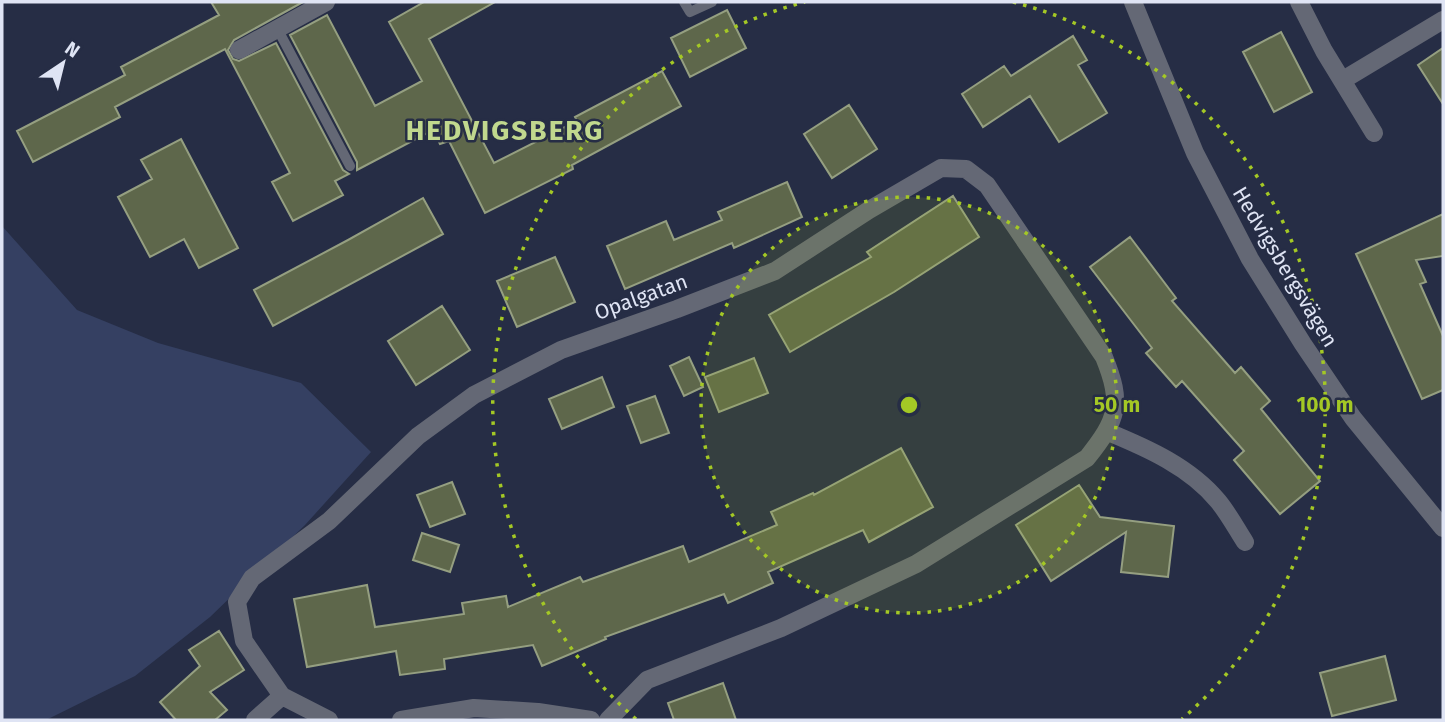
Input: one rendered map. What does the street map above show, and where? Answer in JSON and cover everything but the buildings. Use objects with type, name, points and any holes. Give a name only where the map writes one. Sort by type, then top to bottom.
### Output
[{"type":"street","points":[[239,50],[326,2]]},
{"type":"street","name":"Hedvigsbergsvägen","points":[[1133,2],[1195,153],[1250,259],[1353,418],[1443,528]]},
{"type":"street","points":[[1299,2],[1324,51],[1374,133]]},
{"type":"street","points":[[1343,80],[1443,20]]},
{"type":"street","name":"Opalgatan","points":[[329,720],[282,696],[244,641],[237,602],[252,578],[329,521],[418,436],[474,395],[561,350],[775,271],[940,168],[966,169],[987,185],[1104,357],[1116,386],[1114,412],[1108,432],[1087,458],[916,564],[780,628],[648,680],[608,720]]},
{"type":"street","points":[[1108,432],[1154,451],[1192,477],[1218,500],[1245,542]]},
{"type":"street","points":[[255,720],[282,696]]},
{"type":"street","points":[[401,720],[474,708],[538,712],[591,720]]},
{"type":"lane","points":[[684,2],[690,12],[712,2]]},
{"type":"lane","points":[[270,32],[350,166]]},
{"type":"shaded area","points":[[2,226],[77,310],[158,343],[301,383],[371,452],[305,525],[210,617],[135,676],[46,720],[2,720]]},
{"type":"district","name":"HEDVIGSBERG","points":[[505,130]]}]
